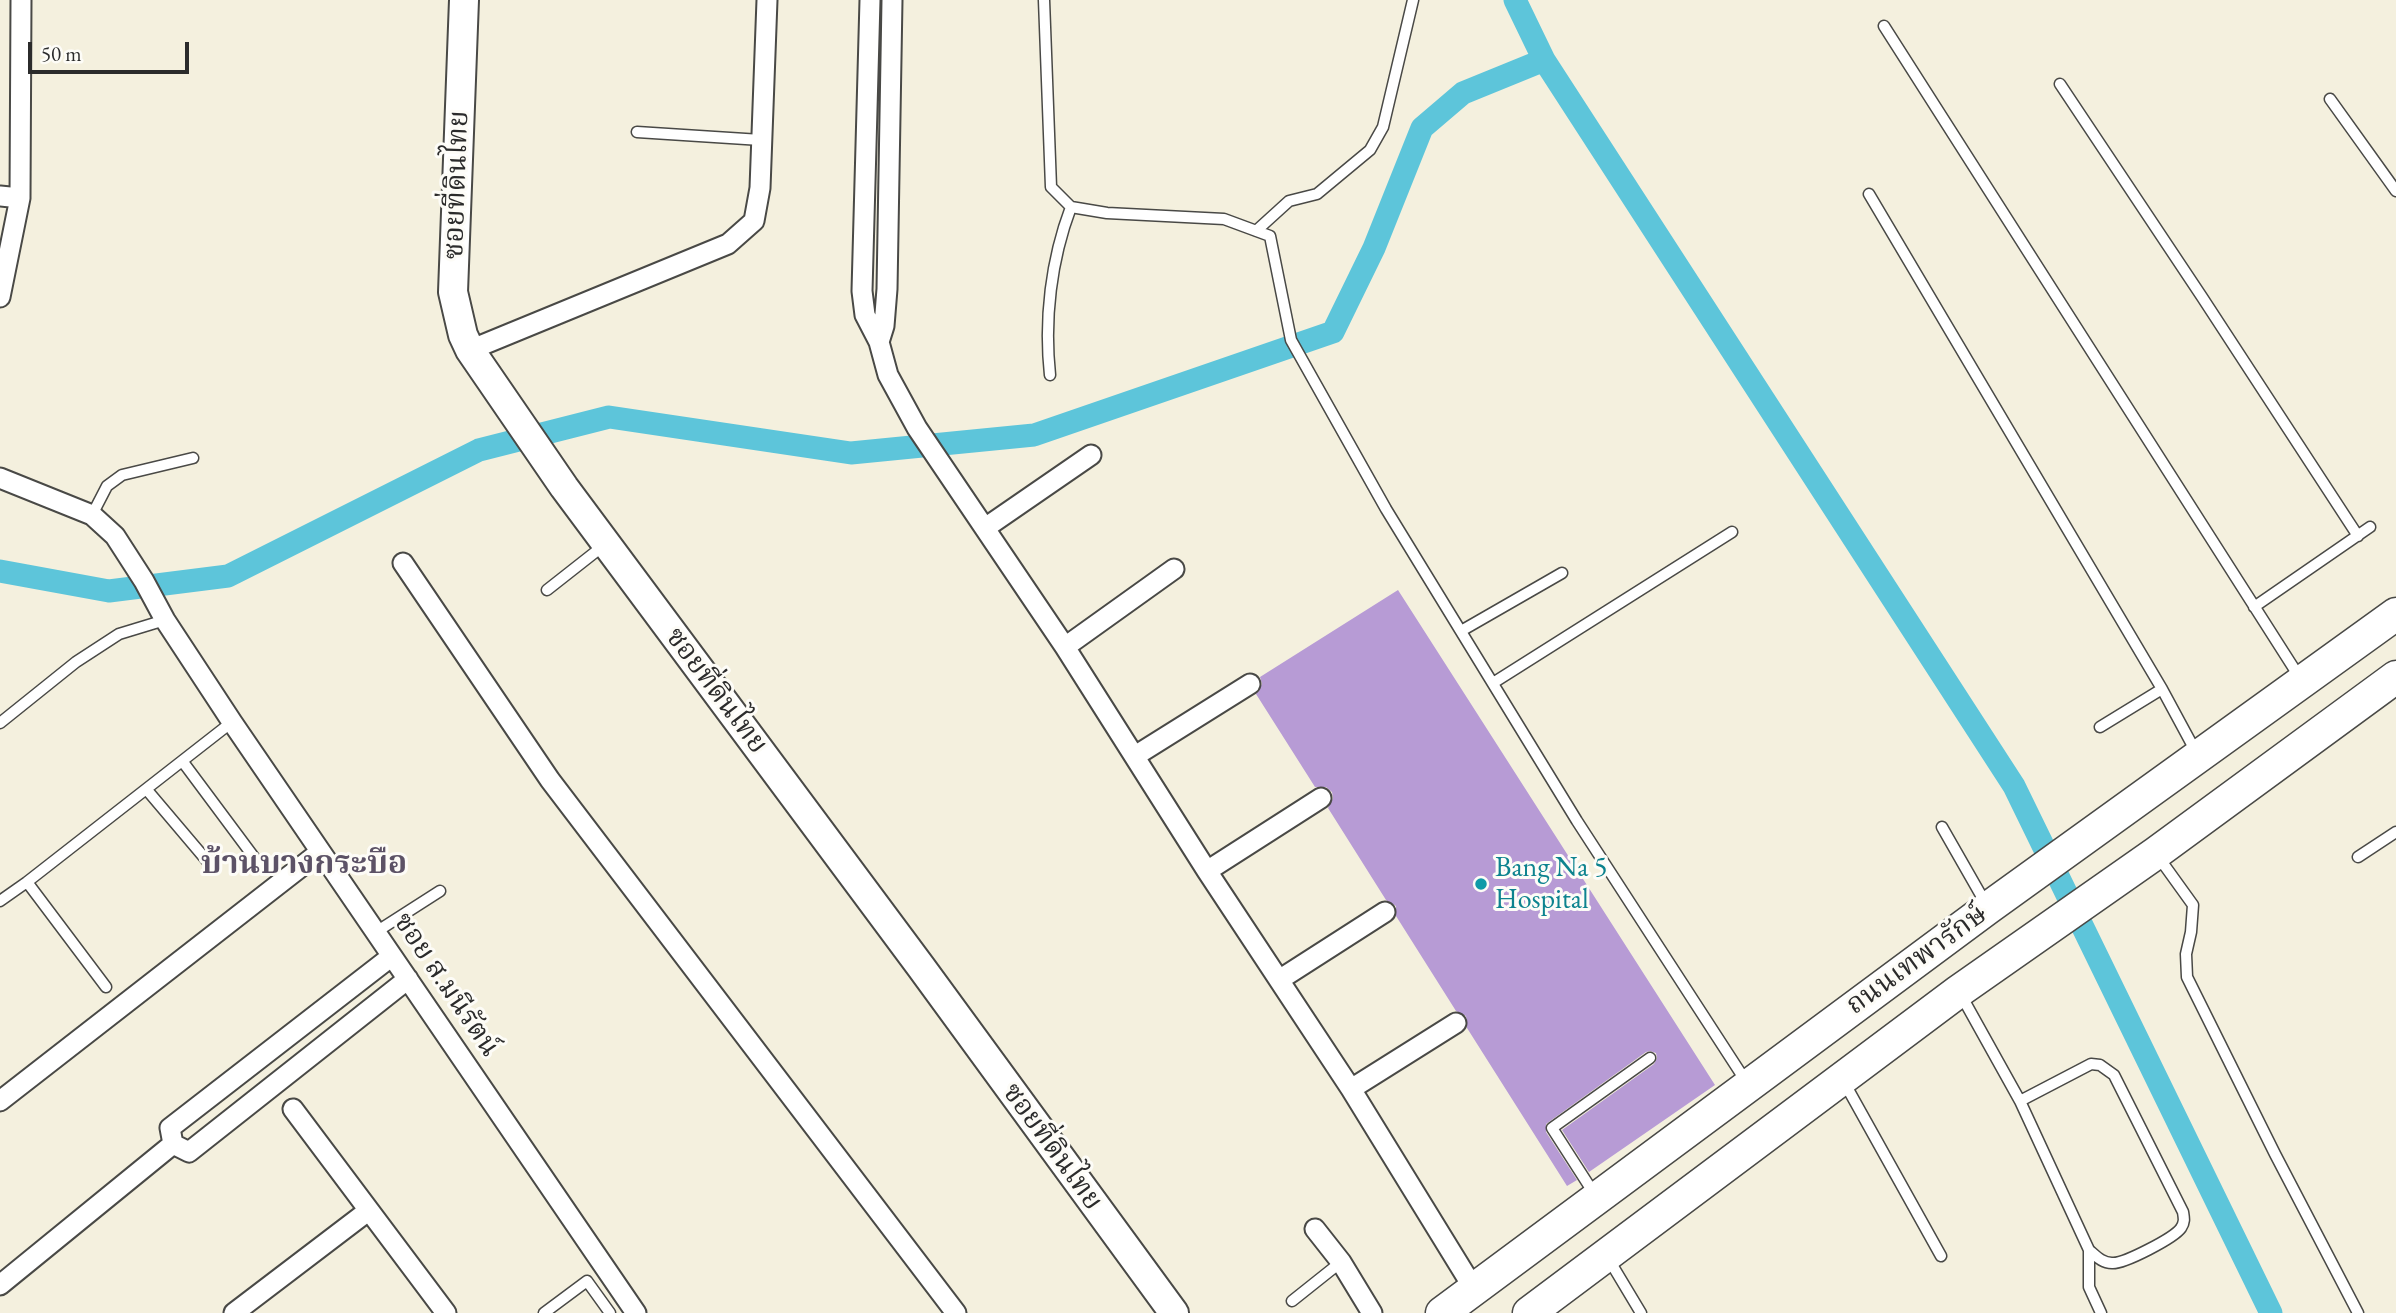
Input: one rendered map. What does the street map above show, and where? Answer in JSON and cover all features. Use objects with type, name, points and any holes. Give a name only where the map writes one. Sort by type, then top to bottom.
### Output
[{"type":"main road","name":"ถนนเทพารักษ์","points":[[1442,1313],[1748,1084],[2396,614]]},
{"type":"main road","name":"ถนนเทพารักษ์","points":[[1529,1313],[1959,991],[2156,853],[2396,677]]},
{"type":"street","points":[[0,297],[10,197],[21,0]]},
{"type":"street","name":"ซอยที่ดินไทย","points":[[464,0],[453,292],[463,334],[470,350],[564,487],[1174,1313]]},
{"type":"street","points":[[470,350],[728,244],[754,221],[760,188],[766,0]]},
{"type":"street","points":[[870,0],[862,291],[865,315],[879,342],[888,376],[917,428],[1065,647],[1207,871],[1351,1089],[1474,1289]]},
{"type":"street","points":[[879,342],[884,326],[887,289],[892,0]]},
{"type":"street","points":[[866,142],[890,140]]},
{"type":"street","points":[[985,528],[1091,455]]},
{"type":"street","points":[[0,478],[92,515]]},
{"type":"street","name":"ซอย ส.มนีรัตน์","points":[[92,515],[115,536],[128,555],[164,619],[320,852],[636,1313]]},
{"type":"street","points":[[403,563],[550,780],[956,1313]]},
{"type":"street","points":[[1065,647],[1174,569]]},
{"type":"street","points":[[1135,756],[1250,684]]},
{"type":"street","points":[[1207,871],[1321,798]]},
{"type":"street","points":[[0,1101],[320,852]]},
{"type":"street","points":[[1279,980],[1385,912]]},
{"type":"street","points":[[173,1144],[170,1128],[392,956]]},
{"type":"street","points":[[173,1144],[189,1152],[408,979]]},
{"type":"street","points":[[1351,1089],[1456,1023]]},
{"type":"street","points":[[293,1109],[446,1313]]},
{"type":"street","points":[[0,1285],[173,1144]]},
{"type":"street","points":[[234,1313],[368,1211]]},
{"type":"street","points":[[1315,1229],[1341,1262],[1371,1313]]},
{"type":"lane","points":[[1045,0],[1051,187],[1071,207],[1107,213],[1224,219],[1270,236],[1292,340],[1386,509],[1577,821],[1748,1084]]},
{"type":"lane","points":[[1256,231],[1289,201],[1317,194],[1370,150],[1383,127],[1413,0]]},
{"type":"lane","points":[[1884,26],[2302,682]]},
{"type":"lane","points":[[2060,84],[2358,536]]},
{"type":"lane","points":[[2330,99],[2396,191]]},
{"type":"lane","points":[[637,132],[761,140]]},
{"type":"lane","points":[[1869,194],[2162,689],[2198,756]]},
{"type":"lane","points":[[1050,375],[1047,348],[1051,289],[1059,239],[1071,207]]},
{"type":"lane","points":[[92,515],[107,486],[122,475],[193,458]]},
{"type":"lane","points":[[2254,607],[2370,527]]},
{"type":"lane","points":[[1493,684],[1732,532]]},
{"type":"lane","points":[[547,590],[606,544]]},
{"type":"lane","points":[[1461,631],[1562,573]]},
{"type":"lane","points":[[0,723],[76,662],[119,634],[164,619]]},
{"type":"lane","points":[[2100,727],[2162,689]]},
{"type":"lane","points":[[0,901],[233,722]]},
{"type":"lane","points":[[183,762],[259,864]]},
{"type":"lane","points":[[147,790],[208,862]]},
{"type":"lane","points":[[1942,827],[1989,908]]},
{"type":"lane","points":[[2358,857],[2396,832]]},
{"type":"lane","points":[[2156,853],[2193,905],[2186,954],[2187,977],[2358,1313]]},
{"type":"lane","points":[[27,882],[106,987]]},
{"type":"lane","points":[[376,932],[440,891]]},
{"type":"lane","points":[[1959,991],[2020,1101],[2089,1250],[2089,1287],[2101,1313]]},
{"type":"lane","points":[[1597,1198],[1552,1128],[1650,1058]]},
{"type":"lane","points":[[2020,1101],[2091,1065],[2100,1065],[2114,1075],[2183,1212],[2184,1221],[2171,1237],[2118,1263],[2102,1261],[2089,1250]]},
{"type":"lane","points":[[1842,1079],[1941,1256]]},
{"type":"lane","points":[[1606,1254],[1641,1313]]},
{"type":"lane","points":[[1292,1301],[1341,1262]]},
{"type":"lane","points":[[544,1313],[587,1281],[610,1313]]},
{"type":"building","name":"Bang Na 5 Hospital","points":[[1398,590],[1715,1085],[1589,1172],[1562,1130],[1654,1064],[1656,1053],[1646,1052],[1546,1124],[1546,1132],[1577,1180],[1567,1186],[1467,1028],[1466,1016],[1456,1011],[1396,916],[1396,906],[1386,900],[1328,808],[1333,798],[1332,792],[1326,787],[1315,787],[1256,694],[1262,684],[1260,677]]},
{"type":"waterway","points":[[1515,0],[1544,60],[2014,786],[2271,1313]]},
{"type":"waterway","points":[[0,571],[109,591],[228,576],[479,450],[609,417],[851,453],[1034,435],[1333,332],[1374,248],[1422,128],[1463,93],[1544,60]]},
{"type":"place","name":"Bang Na 5 Hospital","points":[[1481,884]]},
{"type":"district","name":"บ้านบางกระบือ","points":[[304,864]]}]
